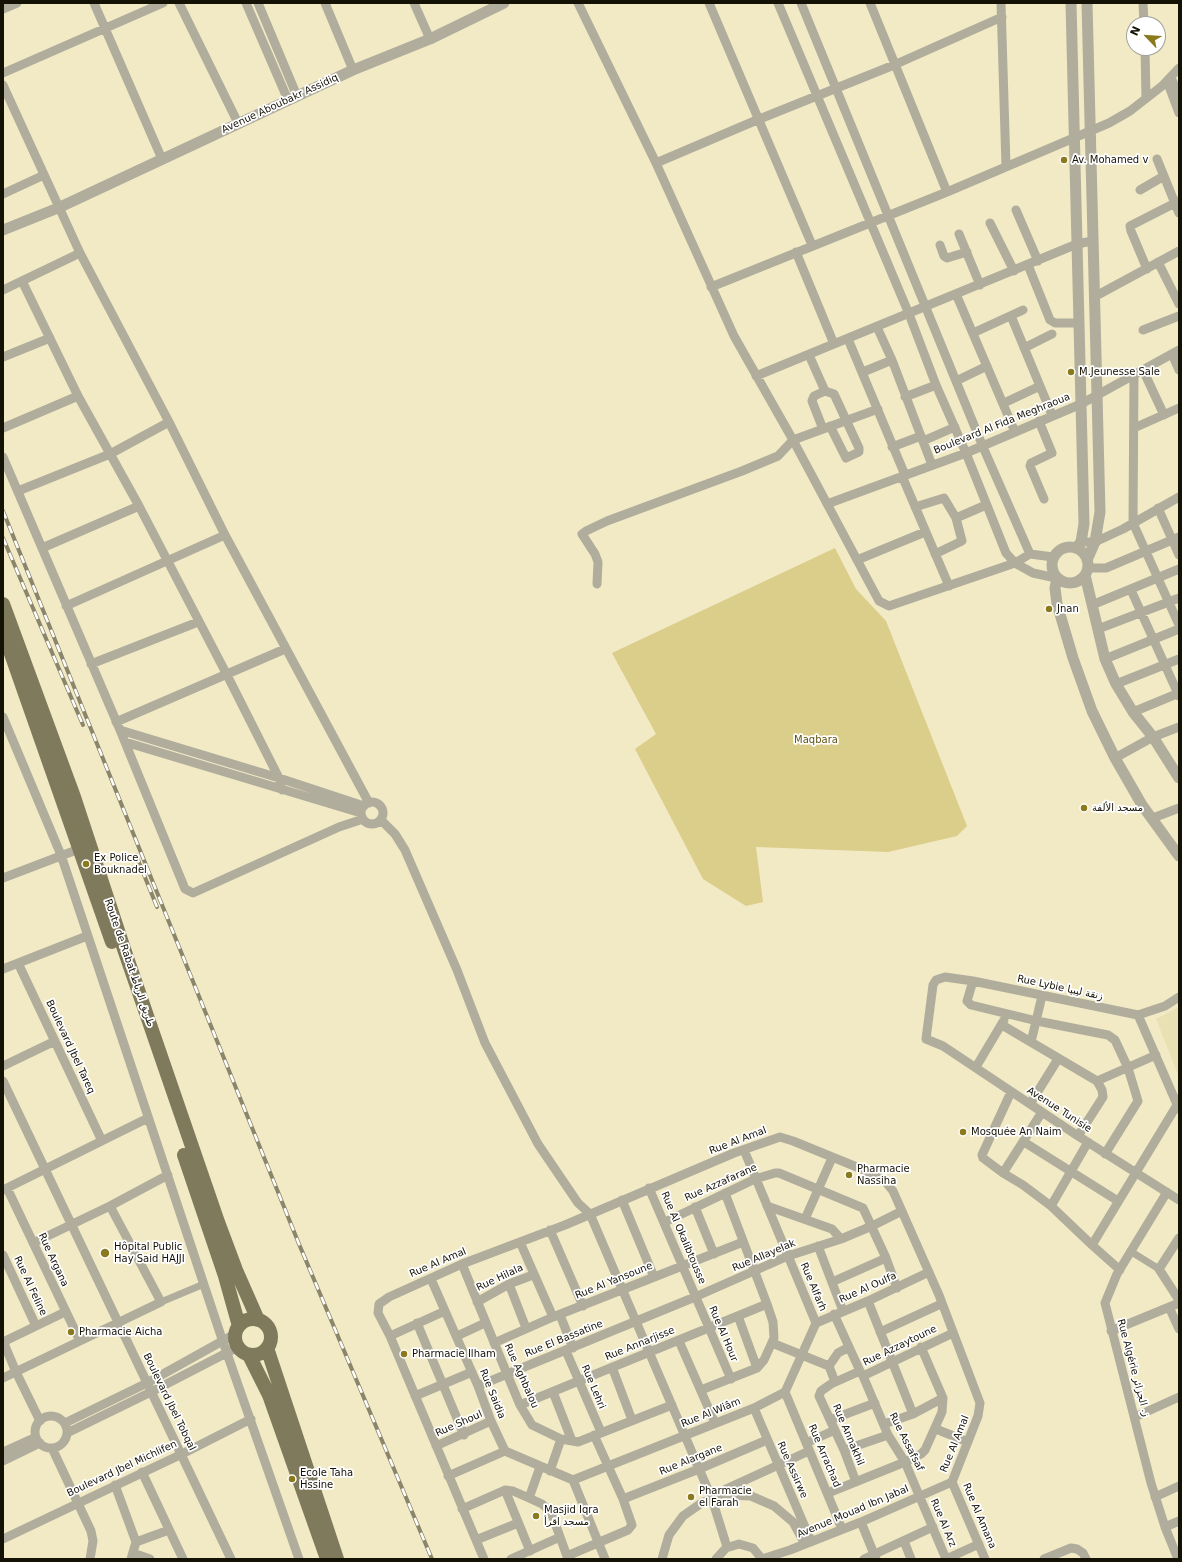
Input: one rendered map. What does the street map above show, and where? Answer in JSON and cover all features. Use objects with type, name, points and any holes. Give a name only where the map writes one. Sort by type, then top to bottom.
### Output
[{"type":"main road","name":"Route de Rabat طريق الرباط","points":[[3,604],[71,790],[218,1222],[236,1270],[258,1320]]},
{"type":"main road","name":"Route de Rabat طريق الرباط","points":[[3,632],[140,1022],[225,1276],[235,1340]]},
{"type":"main road","points":[[248,1320],[258,1320],[266,1324],[270,1331],[271,1339],[267,1348],[259,1354],[250,1355],[244,1353],[235,1340],[248,1320]]},
{"type":"main road","points":[[267,1348],[337,1559]]},
{"type":"main road","points":[[250,1355],[269,1395],[326,1559]]},
{"type":"street","points":[[3,9],[18,3]]},
{"type":"street","points":[[94,3],[162,159]]},
{"type":"street","points":[[3,73],[163,3]]},
{"type":"street","points":[[179,3],[238,123]]},
{"type":"street","points":[[246,3],[293,98]]},
{"type":"street","points":[[258,3],[293,98]]},
{"type":"street","points":[[325,3],[353,70]]},
{"type":"street","points":[[414,3],[430,39]]},
{"type":"street","name":"Avenue Aboubakr Assidiq","points":[[3,230],[58,208],[353,70],[430,39],[504,3]]},
{"type":"street","points":[[578,3],[656,163],[734,336],[793,440],[879,601],[886,606],[889,606],[1015,563],[1030,554],[1053,556]]},
{"type":"street","points":[[709,3],[757,120],[812,245]]},
{"type":"street","points":[[778,3],[816,97],[909,314],[936,385],[966,453],[1006,553],[1015,563],[1033,573],[1057,579],[1064,583],[1072,583],[1080,580],[1087,568],[1095,542],[1100,512],[1087,3]]},
{"type":"street","points":[[870,3],[947,192]]},
{"type":"street","points":[[1001,3],[1006,166]]},
{"type":"street","points":[[1071,3],[1084,524],[1079,545],[1084,554],[1092,605],[1105,659],[1116,684],[1133,712],[1153,737],[1178,774]]},
{"type":"street","points":[[1143,3],[1144,16]]},
{"type":"street","points":[[804,4],[887,216],[926,306],[983,447],[1030,554]]},
{"type":"street","points":[[656,163],[757,120],[894,65],[1002,17]]},
{"type":"street","points":[[1145,56],[1146,98]]},
{"type":"street","points":[[711,287],[812,245],[947,192],[1074,136],[1091,131],[1125,115],[1169,79],[1179,68]]},
{"type":"street","points":[[1169,79],[1179,95]]},
{"type":"street","points":[[1169,79],[1179,113]]},
{"type":"street","points":[[3,85],[6,100],[44,175],[80,253],[170,422],[225,535],[285,649],[364,810],[372,824],[381,820]]},
{"type":"street","points":[[1157,159],[1177,202],[1179,213]]},
{"type":"street","points":[[3,194],[44,175]]},
{"type":"street","points":[[1140,190],[1164,176]]},
{"type":"street","points":[[1147,269],[1131,232],[1130,226],[1177,202]]},
{"type":"street","points":[[1016,210],[1038,261]]},
{"type":"street","points":[[990,223],[1014,271]]},
{"type":"street","points":[[959,234],[980,285]]},
{"type":"street","points":[[756,376],[1077,244],[1092,242]]},
{"type":"street","points":[[940,245],[944,256],[947,258],[967,252]]},
{"type":"street","points":[[1094,297],[1179,251]]},
{"type":"street","points":[[796,252],[834,344]]},
{"type":"street","points":[[3,290],[80,253]]},
{"type":"street","points":[[1158,262],[1179,304]]},
{"type":"street","points":[[1028,265],[1050,320],[1055,323],[1078,322]]},
{"type":"street","points":[[22,281],[78,396],[139,506],[280,778],[282,790]]},
{"type":"street","points":[[956,294],[1004,403],[1015,432]]},
{"type":"street","points":[[973,333],[1023,310]]},
{"type":"street","points":[[1011,316],[1052,415]]},
{"type":"street","points":[[1143,330],[1179,316]]},
{"type":"street","points":[[877,327],[892,360],[932,465]]},
{"type":"street","points":[[1024,348],[1052,334]]},
{"type":"street","points":[[3,357],[50,338]]},
{"type":"street","points":[[848,339],[878,409],[925,532],[949,586]]},
{"type":"street","points":[[1176,352],[1179,370]]},
{"type":"street","name":"Boulevard Al Fida Meghraoua","points":[[827,504],[983,447],[1052,415],[1081,404],[1176,352]]},
{"type":"street","points":[[809,355],[825,391]]},
{"type":"street","points":[[863,372],[892,360]]},
{"type":"street","points":[[956,381],[987,366]]},
{"type":"street","points":[[1143,370],[1164,415]]},
{"type":"street","points":[[1134,374],[1133,523],[1158,577],[1168,603],[1179,624]]},
{"type":"street","points":[[906,397],[936,385]]},
{"type":"street","points":[[1004,403],[1040,386]]},
{"type":"street","points":[[825,391],[834,394],[859,448],[858,452],[851,457],[846,458],[812,401],[814,396],[825,391]]},
{"type":"street","points":[[3,428],[78,396]]},
{"type":"street","points":[[1134,428],[1179,408]]},
{"type":"street","points":[[597,584],[598,562],[595,554],[582,534],[586,531],[778,456],[793,440],[878,409]]},
{"type":"street","points":[[18,491],[110,454],[170,422]]},
{"type":"street","points":[[1039,422],[1052,453],[1031,463],[1030,466],[1044,500]]},
{"type":"street","points":[[892,447],[955,428]]},
{"type":"street","points":[[3,457],[118,726],[185,890],[194,893],[339,827],[376,803],[381,807],[383,813],[381,820]]},
{"type":"street","points":[[1179,497],[1095,542],[1061,549],[1053,556],[1052,570],[1057,579],[1055,588],[1057,604],[1073,658],[1092,711],[1114,758],[1142,805],[1179,856]]},
{"type":"street","points":[[916,507],[944,498],[956,518],[962,540],[935,554]]},
{"type":"street","points":[[956,518],[986,505]]},
{"type":"street","points":[[42,548],[139,506]]},
{"type":"street","points":[[1158,508],[1176,538],[1179,555]]},
{"type":"street","points":[[857,560],[925,532]]},
{"type":"street","points":[[66,606],[225,535]]},
{"type":"street","points":[[1087,568],[1106,568],[1176,538]]},
{"type":"street","points":[[1092,605],[1179,569]]},
{"type":"street","points":[[1131,590],[1179,694],[1133,712]]},
{"type":"street","points":[[1098,629],[1179,598]]},
{"type":"street","points":[[91,664],[198,622]]},
{"type":"street","points":[[1105,659],[1179,629]]},
{"type":"street","points":[[118,726],[285,649]]},
{"type":"street","points":[[1116,684],[1179,660]]},
{"type":"street","points":[[3,717],[61,856],[223,1342]]},
{"type":"street","points":[[118,726],[280,778],[364,810]]},
{"type":"street","points":[[1114,758],[1153,737],[1179,727]]},
{"type":"street","points":[[124,742],[282,790],[364,810]]},
{"type":"street","points":[[1152,818],[1179,808]]},
{"type":"street","points":[[381,820],[395,834],[405,850],[457,970],[486,1043],[535,1137],[578,1203],[590,1214],[711,1497],[728,1547]]},
{"type":"street","points":[[3,878],[79,849]]},
{"type":"street","points":[[3,969],[88,936]]},
{"type":"street","name":"Boulevard Jbel Tareq","points":[[18,963],[102,1141]]},
{"type":"street","name":"Rue Lybie زنقة ليبيا","points":[[926,1039],[932,985],[936,980],[945,977],[973,981],[1138,1015]]},
{"type":"street","points":[[973,981],[967,1001],[968,1004],[1007,1015],[1110,1036],[1117,1043],[1138,1097],[1137,1103],[1105,1154]]},
{"type":"street","points":[[1031,1042],[1042,996]]},
{"type":"street","points":[[1092,1245],[1118,1201],[1178,1107],[1138,1015],[1166,1006],[1179,998]]},
{"type":"street","points":[[976,1067],[1007,1015]]},
{"type":"street","points":[[1002,1025],[1097,1081],[1102,1090],[1102,1096],[1078,1136]]},
{"type":"street","name":"Avenue Tunisie","points":[[926,1039],[943,1046],[1105,1154],[1179,1200]]},
{"type":"street","points":[[3,1066],[55,1041]]},
{"type":"street","points":[[1097,1081],[1156,1055]]},
{"type":"street","points":[[1030,1104],[1058,1059]]},
{"type":"street","name":"Boulevard Jbel Tobqal","points":[[3,1081],[231,1559]]},
{"type":"street","points":[[1011,1092],[982,1155],[984,1160],[1002,1173],[1023,1185],[1051,1206],[1120,1270]]},
{"type":"street","points":[[1002,1173],[1024,1142],[1042,1112]]},
{"type":"street","points":[[5,1189],[148,1118]]},
{"type":"street","name":"Rue Al Amal","points":[[390,1336],[379,1317],[377,1307],[381,1301],[462,1264],[590,1214],[649,1188],[744,1150],[780,1137],[870,1172],[884,1180],[893,1191],[929,1272],[980,1403],[978,1416],[952,1482]]},
{"type":"street","points":[[1024,1142],[1118,1201]]},
{"type":"street","points":[[1051,1206],[1088,1142]]},
{"type":"street","name":"Rue Alfarh","points":[[744,1150],[816,1323]]},
{"type":"street","points":[[805,1219],[832,1158]]},
{"type":"street","name":"Rue Azzafarane","points":[[665,1222],[756,1179],[777,1173],[861,1206],[872,1226],[897,1288]]},
{"type":"street","points":[[33,1243],[72,1226],[168,1175]]},
{"type":"street","name":"Rue Al Okalibtousse","points":[[649,1188],[684,1266],[695,1297]]},
{"type":"street","name":"Rue Argana","points":[[5,1189],[33,1243],[80,1341]]},
{"type":"street","name":"Rue Algérie ز. الجزائر","points":[[1167,1192],[1130,1251],[1109,1290],[1105,1303],[1111,1331],[1156,1497],[1165,1527],[1178,1559]]},
{"type":"street","points":[[701,1390],[757,1368],[764,1360],[772,1344],[774,1334],[767,1304],[725,1193]]},
{"type":"street","points":[[622,1200],[654,1277]]},
{"type":"street","points":[[110,1206],[161,1302]]},
{"type":"street","points":[[767,1206],[832,1228],[841,1239]]},
{"type":"street","points":[[695,1207],[714,1254]]},
{"type":"street","name":"Rue Allayelak","points":[[636,1321],[755,1272],[788,1256],[841,1239],[902,1211]]},
{"type":"street","points":[[550,1230],[583,1306]]},
{"type":"street","points":[[1159,1269],[1179,1238]]},
{"type":"street","name":"Rue Lehri","points":[[520,1242],[533,1275],[556,1316],[570,1350],[578,1381],[608,1467],[631,1518],[632,1526],[598,1543]]},
{"type":"street","name":"Rue Al Yansoune","points":[[494,1344],[526,1328],[743,1242]]},
{"type":"street","name":"Rue Assafsaf","points":[[818,1246],[832,1282],[849,1347],[888,1435],[906,1462],[920,1496]]},
{"type":"street","points":[[1111,1331],[1169,1307],[1179,1299],[1159,1269],[1130,1251]]},
{"type":"street","name":"Rue Al Feline","points":[[3,1255],[36,1326]]},
{"type":"street","points":[[832,1282],[886,1258]]},
{"type":"street","name":"Rue Aghbalou","points":[[462,1264],[520,1405],[532,1425],[561,1439],[580,1442],[597,1433],[672,1405]]},
{"type":"street","name":"Rue Al Oulfa","points":[[816,1323],[868,1302],[929,1272]]},
{"type":"street","name":"Rue Hilala","points":[[477,1302],[509,1284],[533,1275]]},
{"type":"street","name":"Rue Saidia","points":[[430,1279],[457,1336],[491,1421],[505,1451]]},
{"type":"street","points":[[3,1378],[161,1302],[204,1284]]},
{"type":"street","points":[[509,1284],[526,1328]]},
{"type":"street","name":"Rue Al Hour","points":[[695,1297],[731,1379]]},
{"type":"street","points":[[868,1302],[913,1414]]},
{"type":"street","name":"Rue Annarjisse","points":[[520,1405],[767,1304]]},
{"type":"street","points":[[880,1332],[942,1304]]},
{"type":"street","points":[[1169,1307],[1179,1329]]},
{"type":"street","points":[[40,1421],[16,1372],[3,1341],[65,1312]]},
{"type":"street","points":[[445,1312],[390,1336],[484,1559]]},
{"type":"street","points":[[738,1316],[757,1368]]},
{"type":"street","name":"Rue El Bassatine","points":[[478,1386],[570,1350],[636,1321]]},
{"type":"street","points":[[457,1336],[485,1323]]},
{"type":"street","points":[[785,1392],[800,1355],[816,1323]]},
{"type":"street","points":[[417,1324],[464,1435]]},
{"type":"street","name":"Rue Azzaytoune","points":[[819,1396],[823,1389],[836,1382],[892,1362],[953,1333]]},
{"type":"street","points":[[64,1423],[147,1383],[223,1342],[235,1340]]},
{"type":"street","points":[[223,1342],[235,1340]]},
{"type":"street","points":[[67,1433],[151,1392],[235,1340]]},
{"type":"street","points":[[235,1340],[250,1419],[299,1559]]},
{"type":"street","points":[[679,1341],[701,1390],[714,1424]]},
{"type":"street","points":[[772,1344],[829,1366],[836,1382]]},
{"type":"street","points":[[829,1366],[835,1356],[849,1347]]},
{"type":"street","points":[[828,1493],[906,1462],[921,1454],[928,1445],[942,1412],[943,1398],[921,1347]]},
{"type":"street","points":[[612,1367],[632,1420]]},
{"type":"street","points":[[415,1396],[472,1372]]},
{"type":"street","points":[[553,1392],[572,1441]]},
{"type":"street","name":"Rue Al Wiâm","points":[[573,1480],[754,1408],[785,1392]]},
{"type":"street","name":"Rue Arrachad","points":[[785,1392],[842,1529]]},
{"type":"street","name":"Rue Annakhil","points":[[819,1396],[844,1450],[856,1482]]},
{"type":"street","points":[[1135,1417],[1179,1397]]},
{"type":"street","points":[[884,1424],[913,1414],[943,1398]]},
{"type":"street","points":[[830,1420],[875,1403]]},
{"type":"street","name":"Rue Assirwe","points":[[754,1408],[808,1543]]},
{"type":"street","points":[[52,1416],[60,1418],[64,1423],[67,1433],[64,1442],[52,1448],[45,1447],[38,1440],[36,1430],[40,1421],[46,1417],[52,1416]]},
{"type":"street","name":"Boulevard Jbel Michlifen","points":[[3,1539],[78,1502],[182,1454],[250,1419]]},
{"type":"street","name":"Rue Shoul","points":[[436,1446],[464,1435],[491,1421]]},
{"type":"street","points":[[936,1429],[968,1442]]},
{"type":"street","points":[[662,1559],[667,1539],[677,1523],[691,1509],[711,1497],[778,1466],[835,1430]]},
{"type":"street","points":[[844,1450],[888,1435]]},
{"type":"street","points":[[550,1471],[561,1439]]},
{"type":"street","points":[[3,1452],[38,1440]]},
{"type":"street","points":[[3,1461],[38,1440]]},
{"type":"street","name":"Rue Alargane","points":[[623,1499],[699,1469],[766,1440]]},
{"type":"street","points":[[52,1448],[91,1531],[93,1541],[90,1559]]},
{"type":"street","points":[[448,1476],[505,1451],[573,1480],[605,1559]]},
{"type":"street","points":[[529,1498],[540,1467]]},
{"type":"street","points":[[142,1472],[183,1559]]},
{"type":"street","name":"Avenue Mouad Ibn Jabal","points":[[762,1559],[790,1555],[808,1543],[861,1522],[952,1482]]},
{"type":"street","name":"Rue Al Amana","points":[[952,1482],[985,1559]]},
{"type":"street","points":[[115,1485],[136,1542],[132,1556],[150,1559]]},
{"type":"street","points":[[1156,1497],[1179,1486]]},
{"type":"street","points":[[462,1509],[505,1490],[513,1491],[542,1504],[551,1512],[568,1558],[598,1543]]},
{"type":"street","points":[[505,1490],[530,1551]]},
{"type":"street","points":[[711,1497],[741,1495],[770,1503],[789,1518],[808,1543]]},
{"type":"street","name":"Rue Al Arz","points":[[920,1496],[946,1559]]},
{"type":"street","points":[[1165,1527],[1179,1521]]},
{"type":"street","points":[[861,1522],[875,1557]]},
{"type":"street","points":[[476,1540],[518,1523]]},
{"type":"street","points":[[864,1559],[875,1557],[933,1527]]},
{"type":"street","points":[[136,1542],[169,1530]]},
{"type":"street","points":[[511,1559],[560,1537]]},
{"type":"street","points":[[904,1541],[911,1559]]},
{"type":"street","points":[[716,1559],[721,1552],[728,1547],[740,1544],[750,1546],[756,1550],[762,1559]]},
{"type":"street","points":[[946,1559],[979,1544]]},
{"type":"street","points":[[1044,1559],[1071,1548],[1077,1549],[1083,1553],[1086,1559]]},
{"type":"shaded area","points":[[1179,1007],[1179,1077],[1156,1019]]},
{"type":"green space","name":"Maqbara","points":[[835,548],[856,589],[886,621],[967,826],[957,836],[888,852],[756,847],[763,902],[746,906],[703,879],[635,749],[656,734],[612,653]]},
{"type":"railway","points":[[3,511],[299,1244],[432,1559]]},
{"type":"railway","points":[[3,538],[83,725]]},
{"type":"railway","points":[[136,855],[157,907]]},
{"type":"place","name":"Av. Mohamed v","points":[[1064,160]]},
{"type":"place","name":"M.Jeunesse Sale","points":[[1071,372]]},
{"type":"place","name":"Jnan","points":[[1049,609]]},
{"type":"place","name":"مسجد الألفة","points":[[1084,808]]},
{"type":"place","name":"Ex Police Bouknadel","points":[[86,864]]},
{"type":"place","name":"Mosquée An Naim","points":[[963,1132]]},
{"type":"place","name":"Pharmacie Nassiha","points":[[849,1175]]},
{"type":"place","name":"Hôpital Public Hay Said HAJJI","points":[[105,1253]]},
{"type":"place","name":"Pharmacie Aicha","points":[[71,1332]]},
{"type":"place","name":"Pharmacie Ilham","points":[[404,1354]]},
{"type":"place","name":"Ecole Taha Hssine","points":[[292,1479]]},
{"type":"place","name":"Pharmacie el Farah","points":[[691,1497]]},
{"type":"place","name":"Masjid Iqra مسجد اقرأ","points":[[536,1516]]}]
